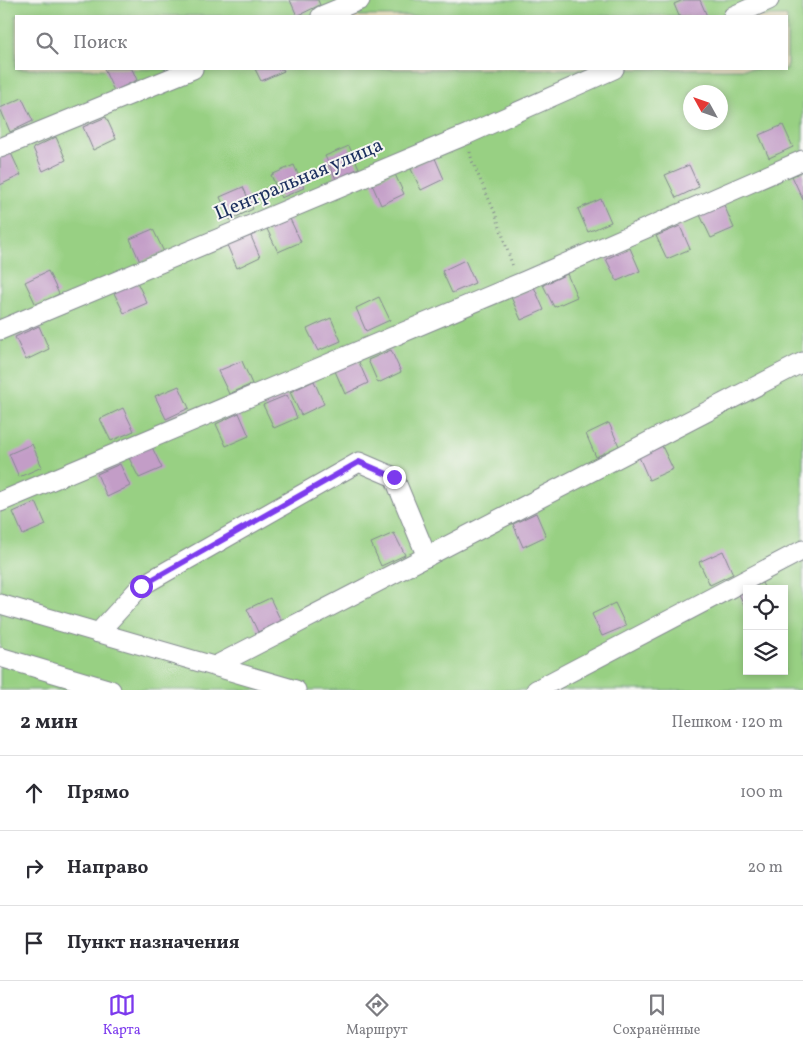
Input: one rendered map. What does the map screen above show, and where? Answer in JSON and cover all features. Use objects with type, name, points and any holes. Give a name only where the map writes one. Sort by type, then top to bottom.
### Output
[{"type":"street","points":[[322,15],[360,0]]},
{"type":"street","points":[[735,15],[769,0]]},
{"type":"street","points":[[0,148],[191,70]]},
{"type":"street","name":"Центральная улица","points":[[0,330],[468,134],[612,70]]},
{"type":"street","points":[[0,502],[525,281],[803,160]]},
{"type":"street","points":[[215,666],[803,362]]},
{"type":"street","points":[[98,633],[141,586],[359,462],[394,477],[427,557]]},
{"type":"street","points":[[536,690],[803,550]]},
{"type":"street","points":[[0,604],[296,690]]},
{"type":"street","points":[[0,657],[111,690]]},
{"type":"path","points":[[468,134],[472,161],[496,215],[515,274],[525,281]]},
{"type":"green space","points":[[0,0],[803,0],[803,690],[0,690]]},
{"type":"building","points":[[290,0],[318,0],[320,5],[297,15]]},
{"type":"building","points":[[683,0],[700,0],[707,15],[679,15],[674,4]]},
{"type":"building","points":[[104,70],[132,70],[137,80],[114,91]]},
{"type":"building","points":[[256,70],[284,71],[261,81]]},
{"type":"building","points":[[22,98],[33,121],[10,132],[0,108]]},
{"type":"building","points":[[106,117],[116,139],[93,150],[83,127]]},
{"type":"building","points":[[783,125],[793,147],[769,158],[759,135]]},
{"type":"building","points":[[56,137],[66,160],[43,171],[33,148]]},
{"type":"building","points":[[349,146],[359,168],[336,179],[325,156]]},
{"type":"building","points":[[11,153],[21,175],[0,185],[0,157]]},
{"type":"building","points":[[434,156],[444,179],[421,190],[410,167]]},
{"type":"building","points":[[294,165],[304,188],[281,198],[271,175]]},
{"type":"building","points":[[689,165],[699,187],[676,198],[665,175]]},
{"type":"building","points":[[803,171],[803,200],[792,176]]},
{"type":"building","points":[[394,172],[404,194],[381,205],[371,182]]},
{"type":"building","points":[[243,187],[253,209],[230,220],[220,197]]},
{"type":"building","points":[[601,199],[611,222],[588,232],[578,209]]},
{"type":"building","points":[[724,205],[734,228],[711,238],[700,215]]},
{"type":"building","points":[[290,219],[301,242],[278,252],[267,229]]},
{"type":"building","points":[[680,226],[690,249],[667,259],[656,236]]},
{"type":"building","points":[[153,229],[164,252],[140,262],[130,239]]},
{"type":"building","points":[[250,234],[260,257],[237,268],[227,245]]},
{"type":"building","points":[[630,248],[640,271],[617,281],[606,259]]},
{"type":"building","points":[[465,260],[475,283],[452,293],[442,271]]},
{"type":"building","points":[[48,271],[59,294],[36,305],[25,282]]},
{"type":"building","points":[[567,274],[577,297],[554,307],[543,285]]},
{"type":"building","points":[[136,280],[147,303],[124,313],[113,291]]},
{"type":"building","points":[[534,287],[544,310],[521,320],[511,297]]},
{"type":"building","points":[[379,297],[390,320],[366,331],[356,308]]},
{"type":"building","points":[[331,318],[341,341],[318,351],[307,329]]},
{"type":"building","points":[[39,326],[49,349],[26,360],[15,337]]},
{"type":"building","points":[[391,350],[401,372],[378,383],[368,360]]},
{"type":"building","points":[[358,360],[368,383],[345,394],[335,371]]},
{"type":"building","points":[[242,361],[252,384],[229,394],[218,371]]},
{"type":"building","points":[[314,381],[324,404],[301,415],[290,392]]},
{"type":"building","points":[[179,386],[189,408],[166,419],[155,396]]},
{"type":"building","points":[[287,395],[297,418],[274,428],[263,405]]},
{"type":"building","points":[[123,408],[134,431],[111,441],[100,419]]},
{"type":"building","points":[[239,413],[249,436],[226,446],[216,424]]},
{"type":"building","points":[[609,423],[619,446],[596,457],[586,434]]},
{"type":"building","points":[[32,444],[42,467],[19,477],[9,454]]},
{"type":"building","points":[[151,445],[162,468],[139,478],[128,456]]},
{"type":"building","points":[[662,446],[673,469],[649,480],[639,457]]},
{"type":"building","points":[[120,464],[130,486],[107,497],[97,474]]},
{"type":"building","points":[[36,502],[46,525],[23,535],[13,512]]},
{"type":"building","points":[[536,513],[546,536],[523,547],[513,524]]},
{"type":"building","points":[[394,533],[405,555],[381,566],[371,543]]},
{"type":"building","points":[[723,551],[733,574],[710,585],[699,562]]},
{"type":"building","points":[[761,581],[763,585],[753,585]]},
{"type":"building","points":[[743,590],[743,603],[738,592]]},
{"type":"building","points":[[270,598],[281,621],[258,632],[247,609]]},
{"type":"building","points":[[615,603],[626,626],[602,636],[592,614]]},
{"type":"route","points":[[141,586],[359,462],[394,477]]}]
